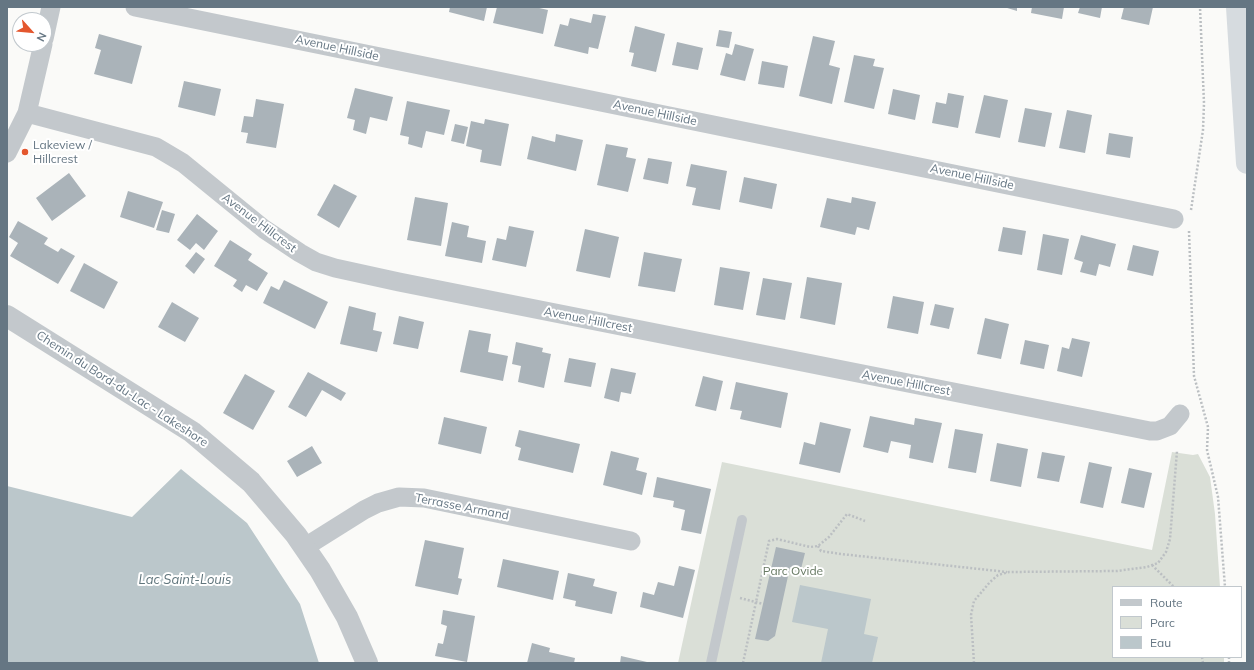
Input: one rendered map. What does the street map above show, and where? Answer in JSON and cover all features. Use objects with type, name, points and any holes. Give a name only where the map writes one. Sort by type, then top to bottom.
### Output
[{"type":"highway","points":[[1237,7],[1247,163]]},
{"type":"street","name":"Avenue Hillside","points":[[135,7],[1184,221]]},
{"type":"street","points":[[7,153],[21,129],[27,112],[41,52]]},
{"type":"street","name":"Avenue Hillcrest","points":[[27,112],[156,147],[183,163],[264,230],[316,262],[335,268],[1150,431],[1157,431],[1170,426],[1180,414]]},
{"type":"street","name":"Chemin du Bord-du-Lac - Lakeshore","points":[[7,316],[162,412],[211,446],[251,482],[305,547],[324,575],[347,617],[367,663]]},
{"type":"street","name":"Terrasse Armand","points":[[305,547],[364,510],[378,503],[399,497],[424,498],[630,541]]},
{"type":"lane","points":[[711,663],[742,520]]},
{"type":"path","points":[[1200,7],[1204,103],[1203,130],[1184,221],[1194,376],[1208,427],[1207,450],[1218,497],[1225,586]]},
{"type":"path","points":[[818,546],[821,551],[841,554],[1009,572],[1116,571],[1152,566],[1158,563],[1166,552],[1170,538],[1177,451]]},
{"type":"path","points":[[743,663],[769,541],[777,539],[810,547],[818,546],[829,537],[847,514],[865,522]]},
{"type":"path","points":[[1152,566],[1173,586]]},
{"type":"path","points":[[974,663],[971,615],[974,601],[998,575],[1009,572]]},
{"type":"path","points":[[756,602],[763,604]]},
{"type":"green space","name":"Parc Ovide","points":[[1172,452],[1193,455],[1198,454],[1210,477],[1215,514],[1220,586],[1112,586],[1112,658],[1224,658],[1224,663],[678,663],[722,462],[1152,550]]},
{"type":"water","name":"Lac Saint-Louis","points":[[181,469],[247,523],[300,604],[319,663],[7,663],[7,486],[132,517]]},
{"type":"water","points":[[800,585],[871,599],[864,634],[878,637],[872,663],[821,663],[828,629],[792,622]]},
{"type":"building","points":[[450,7],[487,7],[484,21],[449,12]]},
{"type":"building","points":[[497,7],[535,7],[548,10],[543,34],[493,23]]},
{"type":"building","points":[[1004,7],[1017,7],[1017,11]]},
{"type":"building","points":[[1032,7],[1064,7],[1062,19],[1031,13]]},
{"type":"building","points":[[1080,7],[1102,7],[1100,18],[1078,13]]},
{"type":"building","points":[[1124,7],[1153,7],[1149,25],[1121,19]]},
{"type":"building","points":[[593,14],[606,16],[598,49],[589,47],[588,54],[554,46],[560,24],[568,26],[570,18],[591,23]]},
{"type":"building","points":[[635,26],[665,34],[656,72],[631,66],[634,53],[629,52]]},
{"type":"building","points":[[719,30],[732,32],[729,48],[716,46]]},
{"type":"building","points":[[99,34],[142,46],[132,84],[94,74],[101,50],[95,48]]},
{"type":"building","points":[[813,36],[835,41],[829,65],[840,68],[832,104],[799,96]]},
{"type":"building","points":[[677,42],[703,48],[698,70],[672,65]]},
{"type":"building","points":[[735,44],[754,49],[745,81],[720,75],[726,53],[732,55]]},
{"type":"building","points":[[854,55],[875,59],[873,66],[884,68],[874,109],[844,102]]},
{"type":"building","points":[[762,61],[788,66],[784,88],[758,84]]},
{"type":"building","points":[[184,81],[221,89],[215,116],[178,107]]},
{"type":"building","points":[[355,88],[393,97],[387,121],[370,117],[366,134],[353,130],[355,120],[347,118]]},
{"type":"building","points":[[893,89],[920,95],[915,120],[888,114]]},
{"type":"building","points":[[948,93],[964,96],[958,128],[932,123],[936,102],[946,104]]},
{"type":"building","points":[[984,95],[1008,100],[1000,138],[975,133]]},
{"type":"building","points":[[256,99],[284,104],[276,148],[246,143],[248,133],[241,132],[244,116],[253,117]]},
{"type":"building","points":[[407,101],[450,110],[444,135],[426,131],[422,148],[408,144],[409,137],[400,135]]},
{"type":"building","points":[[1025,108],[1052,113],[1045,147],[1018,142]]},
{"type":"building","points":[[1067,110],[1092,115],[1085,153],[1059,148]]},
{"type":"building","points":[[485,119],[509,124],[501,166],[480,162],[482,150],[466,146],[471,121],[484,124]]},
{"type":"building","points":[[455,124],[468,127],[464,144],[451,141]]},
{"type":"building","points":[[1109,133],[1133,137],[1130,158],[1106,154]]},
{"type":"building","points":[[556,134],[583,140],[576,171],[527,159],[532,136],[555,142]]},
{"type":"building","points":[[606,144],[628,148],[626,157],[636,159],[628,192],[597,185]]},
{"type":"building","points":[[648,158],[672,162],[668,184],[643,179]]},
{"type":"building","points":[[691,164],[727,171],[720,210],[692,205],[696,188],[686,186]]},
{"type":"building","points":[[69,173],[86,196],[52,221],[36,198]]},
{"type":"building","points":[[744,177],[777,184],[772,209],[739,202]]},
{"type":"building","points":[[334,184],[357,196],[339,228],[317,215]]},
{"type":"building","points":[[128,191],[163,202],[154,228],[120,217]]},
{"type":"building","points":[[415,197],[448,203],[441,246],[407,240]]},
{"type":"building","points":[[852,197],[876,202],[869,230],[857,227],[855,235],[820,227],[827,198],[851,203]]},
{"type":"building","points":[[162,210],[175,214],[169,233],[156,230]]},
{"type":"building","points":[[197,214],[218,231],[204,250],[196,243],[190,250],[177,240]]},
{"type":"building","points":[[18,221],[48,238],[44,244],[58,252],[61,248],[75,256],[58,284],[10,256],[18,243],[9,237]]},
{"type":"building","points":[[452,222],[469,226],[467,237],[486,241],[482,263],[445,256]]},
{"type":"building","points":[[509,226],[534,231],[526,267],[492,260],[497,238],[506,240]]},
{"type":"building","points":[[1003,227],[1026,231],[1022,255],[998,251]]},
{"type":"building","points":[[585,229],[619,237],[610,278],[576,271]]},
{"type":"building","points":[[1043,234],[1069,239],[1062,275],[1037,270]]},
{"type":"building","points":[[1081,235],[1116,244],[1110,267],[1099,264],[1096,276],[1080,272],[1083,262],[1074,259]]},
{"type":"building","points":[[230,240],[252,254],[248,260],[268,273],[257,291],[246,285],[242,292],[233,286],[237,280],[214,266]]},
{"type":"building","points":[[1133,245],[1159,251],[1153,276],[1127,270]]},
{"type":"building","points":[[196,252],[205,259],[194,274],[185,266]]},
{"type":"building","points":[[644,252],[682,259],[675,292],[638,286]]},
{"type":"building","points":[[84,263],[118,282],[104,309],[70,291]]},
{"type":"building","points":[[720,267],[750,272],[743,310],[714,305]]},
{"type":"building","points":[[807,277],[842,283],[835,325],[800,318]]},
{"type":"building","points":[[763,278],[792,283],[785,320],[756,315]]},
{"type":"building","points":[[284,280],[328,302],[315,329],[263,303],[271,286],[279,290]]},
{"type":"building","points":[[893,296],[924,302],[918,334],[887,328]]},
{"type":"building","points":[[172,302],[199,318],[185,342],[158,327]]},
{"type":"building","points":[[935,304],[954,308],[949,329],[930,325]]},
{"type":"building","points":[[349,306],[376,313],[373,330],[382,332],[377,352],[340,344]]},
{"type":"building","points":[[399,316],[424,322],[418,349],[393,344]]},
{"type":"building","points":[[985,318],[1009,324],[1001,359],[977,354]]},
{"type":"building","points":[[469,330],[491,334],[488,352],[508,356],[503,381],[460,372]]},
{"type":"building","points":[[1072,338],[1090,342],[1082,377],[1057,371],[1062,347],[1069,349]]},
{"type":"building","points":[[1025,340],[1049,345],[1044,369],[1020,364]]},
{"type":"building","points":[[516,342],[543,348],[542,352],[551,354],[544,388],[518,382],[521,366],[512,364]]},
{"type":"building","points":[[569,358],[596,363],[591,387],[564,382]]},
{"type":"building","points":[[611,368],[636,373],[631,394],[621,392],[619,402],[604,398]]},
{"type":"building","points":[[308,372],[346,393],[341,401],[322,390],[306,417],[288,407]]},
{"type":"building","points":[[245,374],[275,391],[253,430],[223,413]]},
{"type":"building","points":[[703,376],[723,381],[716,411],[695,406]]},
{"type":"building","points":[[736,382],[788,393],[781,428],[740,419],[742,411],[730,409]]},
{"type":"building","points":[[870,416],[914,425],[915,418],[942,423],[933,463],[909,458],[911,445],[891,441],[888,453],[863,447]]},
{"type":"building","points":[[444,417],[487,427],[481,454],[438,444]]},
{"type":"building","points":[[820,422],[851,429],[840,473],[799,464],[804,442],[815,445]]},
{"type":"building","points":[[955,429],[983,434],[976,473],[948,468]]},
{"type":"building","points":[[519,430],[580,444],[573,473],[518,460],[521,448],[515,446]]},
{"type":"building","points":[[997,443],[1028,449],[1021,487],[990,481]]},
{"type":"building","points":[[312,446],[322,463],[297,477],[287,461]]},
{"type":"building","points":[[611,451],[639,458],[636,470],[647,473],[642,495],[603,485]]},
{"type":"building","points":[[1042,452],[1065,456],[1059,482],[1037,478]]},
{"type":"building","points":[[1089,462],[1112,467],[1103,508],[1080,503]]},
{"type":"building","points":[[1129,468],[1152,473],[1144,508],[1121,503]]},
{"type":"building","points":[[657,477],[711,489],[701,534],[681,530],[685,510],[673,507],[674,501],[653,497]]},
{"type":"building","points":[[425,540],[464,548],[458,578],[462,579],[458,595],[415,586]]},
{"type":"building","points":[[776,547],[805,553],[801,569],[790,567],[775,636],[768,641],[755,639]]},
{"type":"building","points":[[503,559],[559,571],[553,600],[497,587]]},
{"type":"building","points":[[679,566],[695,570],[683,618],[640,607],[643,592],[654,595],[658,582],[674,586]]},
{"type":"building","points":[[568,573],[595,579],[593,586],[617,592],[612,614],[575,606],[576,601],[563,598]]},
{"type":"building","points":[[443,610],[475,616],[467,662],[435,656],[438,643],[443,644],[447,626],[441,624]]},
{"type":"building","points":[[532,643],[550,648],[549,652],[575,658],[574,663],[527,663]]},
{"type":"building","points":[[621,656],[647,662],[647,663],[620,663]]},
{"type":"place","name":"Lakeview / Hillcrest","points":[[25,152]]}]
